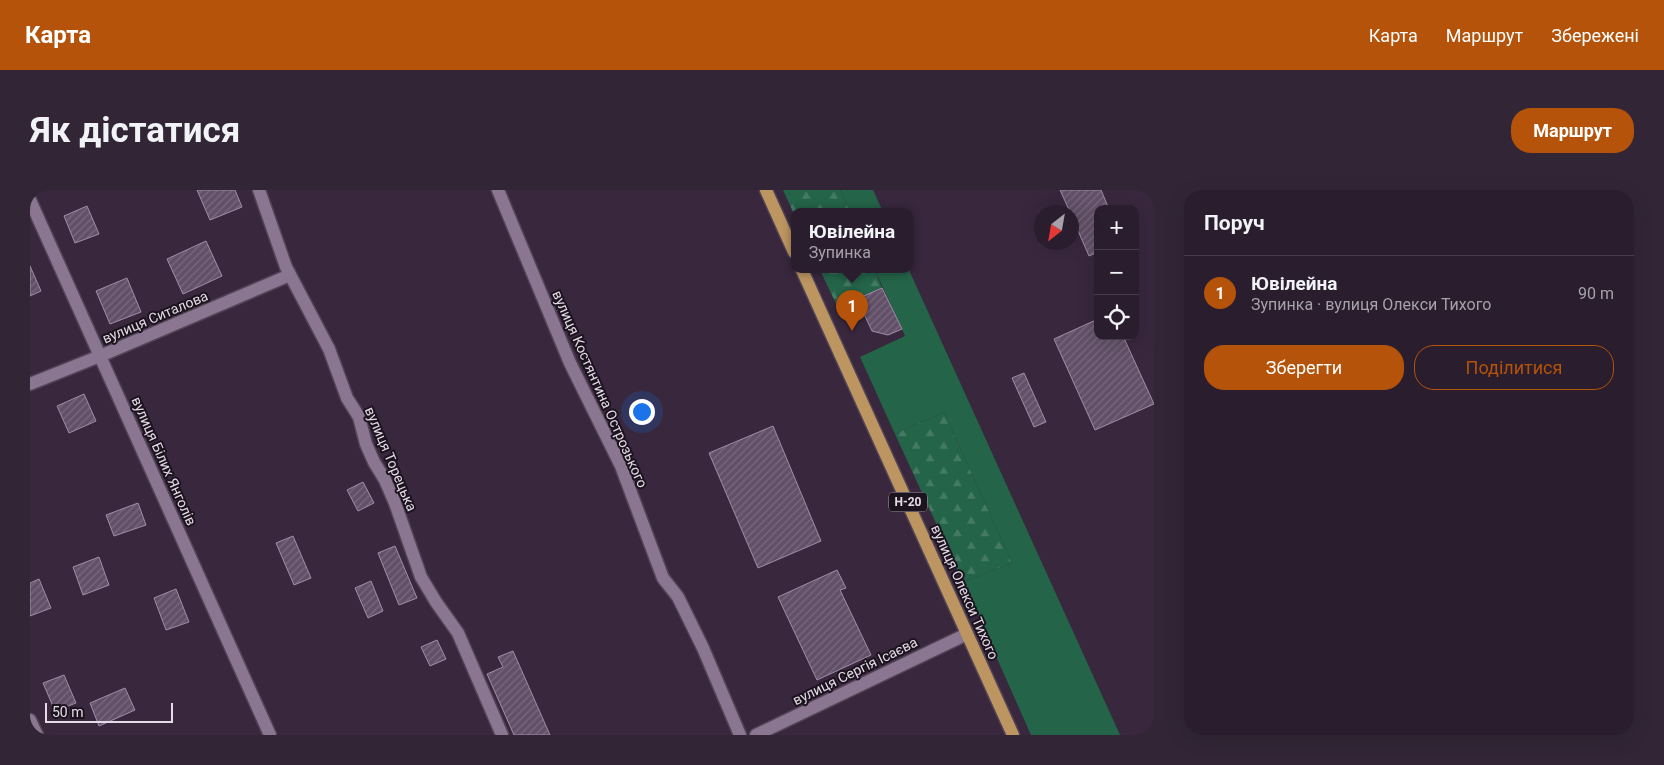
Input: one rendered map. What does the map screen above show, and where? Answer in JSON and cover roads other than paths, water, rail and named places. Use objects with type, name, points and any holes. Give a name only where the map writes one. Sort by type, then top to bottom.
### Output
[{"type":"main road","points":[[766,190],[791,245]]},
{"type":"main road","name":"вулиця Олекси Тихого","points":[[803,273],[1013,735]]},
{"type":"street","name":"вулиця Торецька","points":[[260,190],[290,275],[329,349],[347,398],[359,417],[366,444],[395,503],[421,577],[458,633],[502,735]]},
{"type":"street","name":"вулиця Костянтина Острозького","points":[[498,190],[570,363],[621,466],[663,578],[678,597],[703,648],[740,735]]},
{"type":"street","name":"вулиця Білих Янголів","points":[[30,200],[270,735]]},
{"type":"street","name":"вулиця Ситалова","points":[[30,384],[290,275]]},
{"type":"street","name":"вулиця Сергія Ісаєва","points":[[756,735],[967,634]]},
{"type":"street","points":[[30,720],[37,735]]},
{"type":"place","name":"Ювілейна","points":[[852,331]]}]
